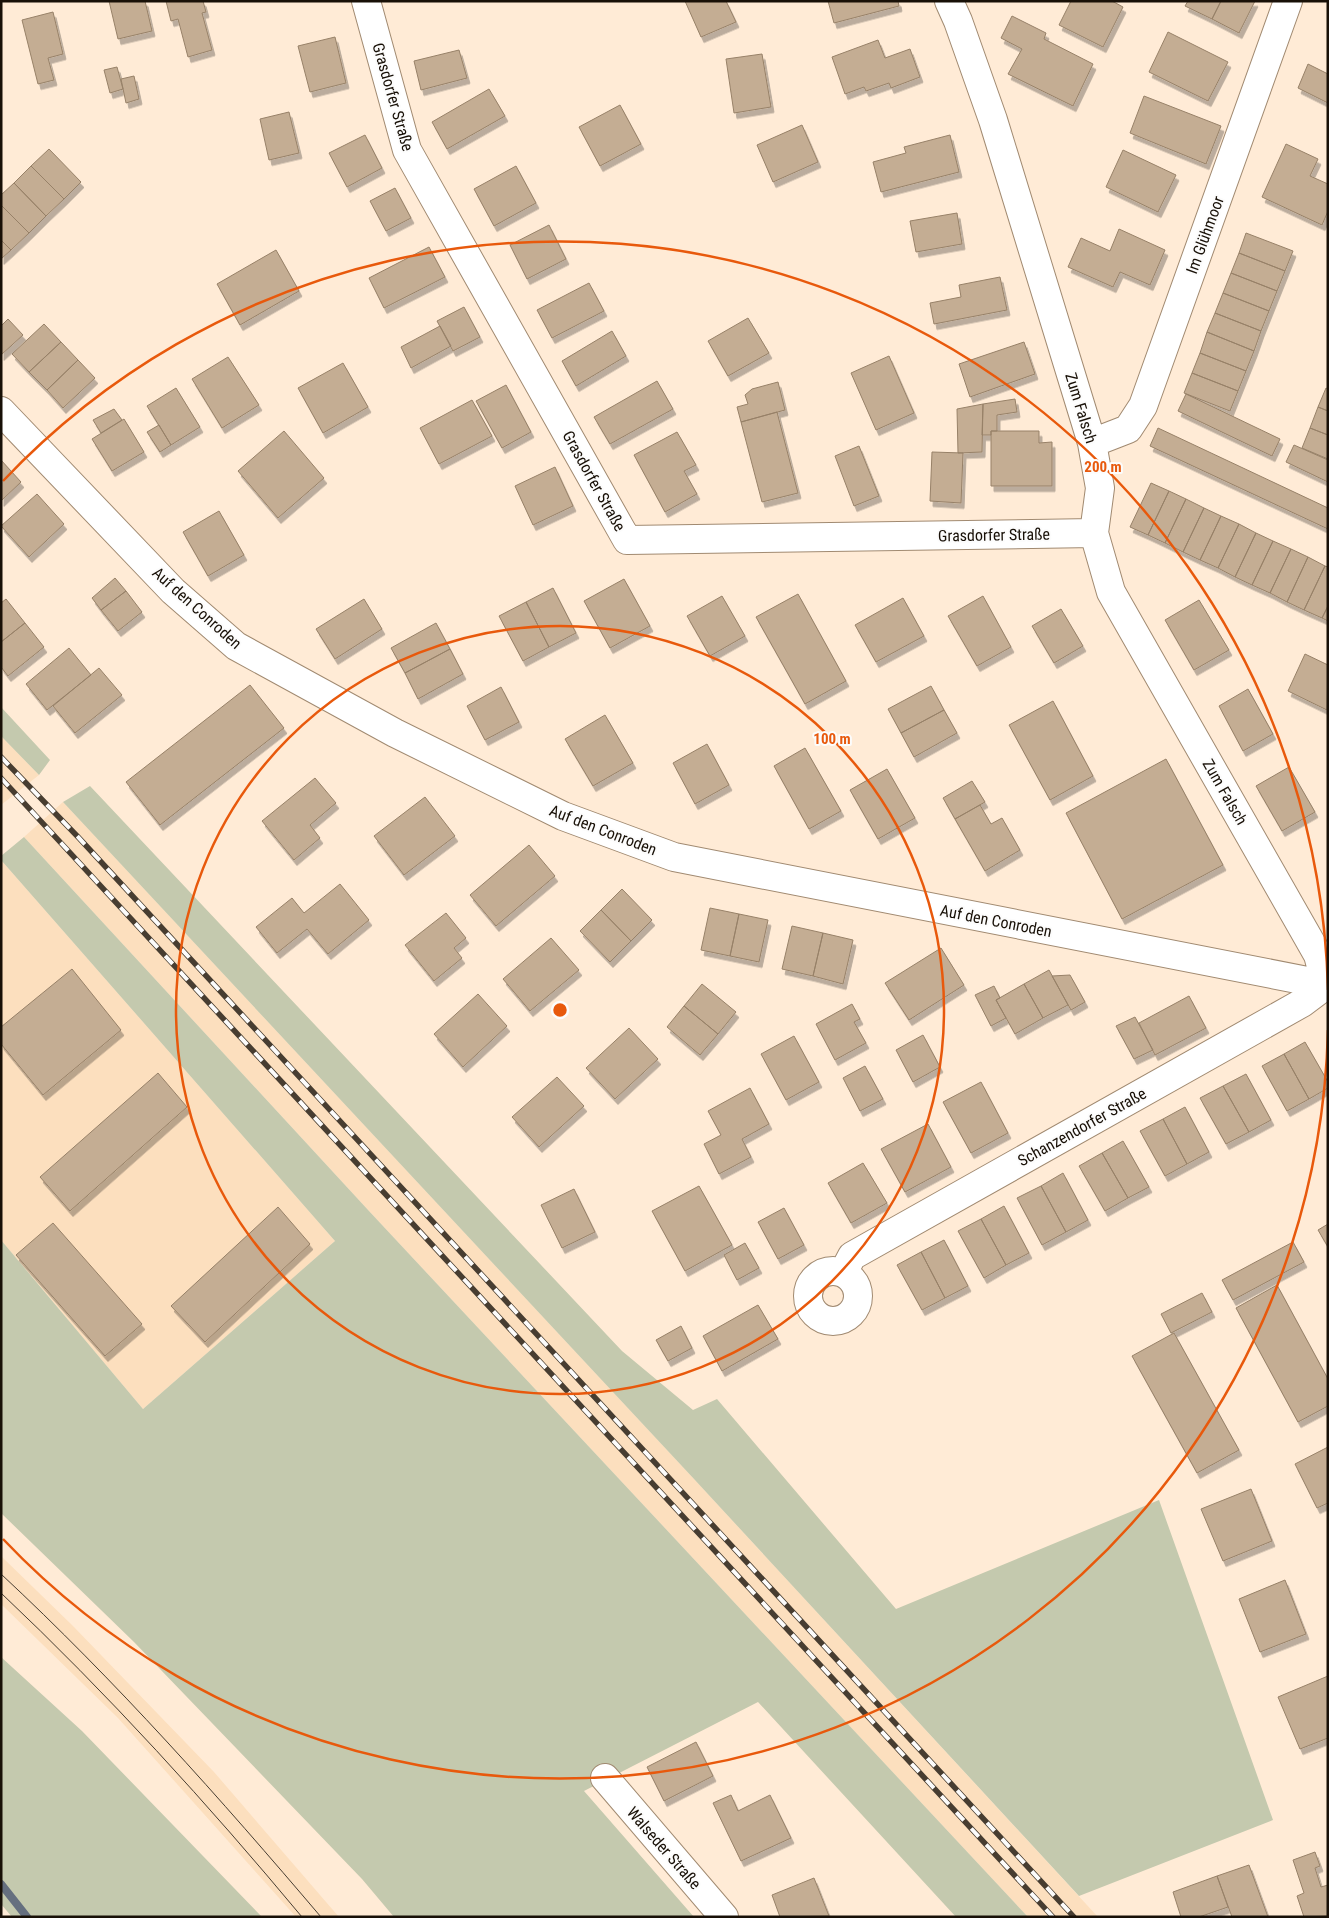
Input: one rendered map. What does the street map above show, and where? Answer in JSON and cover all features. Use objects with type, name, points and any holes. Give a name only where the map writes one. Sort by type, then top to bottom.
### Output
[{"type":"street","name":"Grasdorfer Straße","points":[[366,1],[407,150],[627,540],[1094,533]]},
{"type":"street","name":"Zum Falsch","points":[[949,1],[958,21],[993,120],[1092,443],[1100,488],[1094,533],[1111,592],[1318,955],[1327,985]]},
{"type":"street","name":"Im Glühmoor","points":[[1092,443],[1128,429],[1143,406],[1288,1]]},
{"type":"street","name":"Auf den Conroden","points":[[1,411],[173,591],[236,646],[395,733],[563,816],[674,857],[1327,985]]},
{"type":"street","name":"Schanzendorfer Straße","points":[[843,1273],[852,1256],[1294,1008],[1327,985]]},
{"type":"street","name":"Walseder Straße","points":[[605,1778],[724,1917]]},
{"type":"shaded area","points":[[1,736],[39,775],[1,805]]},
{"type":"shaded area","points":[[63,802],[694,1479],[1098,1917],[1028,1917],[369,1211],[24,837]]},
{"type":"shaded area","points":[[1,860],[335,1241],[143,1409],[1,1240]]},
{"type":"shaded area","points":[[1,1556],[73,1626],[214,1772],[339,1917],[296,1917],[118,1718],[1,1604]]},
{"type":"green space","points":[[1,707],[50,760],[39,775],[1,736]]},
{"type":"green space","points":[[90,786],[622,1351],[693,1410],[717,1399],[896,1609],[1159,1500],[1273,1820],[1079,1896],[694,1479],[63,802]]},
{"type":"green space","points":[[24,837],[369,1211],[1028,1917],[956,1917],[758,1702],[584,1791],[694,1917],[394,1917],[362,1879],[134,1642],[1,1513],[1,1240],[143,1409],[335,1241],[1,860],[1,856]]},
{"type":"green space","points":[[1,1657],[82,1731],[262,1917],[12,1917],[1,1904]]},
{"type":"building","points":[[109,1],[145,1],[152,31],[118,39]]},
{"type":"building","points":[[166,1],[203,1],[206,12],[202,13],[212,50],[188,57],[178,19],[171,21]]},
{"type":"building","points":[[685,1],[726,1],[736,22],[701,37]]},
{"type":"building","points":[[828,1],[898,1],[899,6],[834,23]]},
{"type":"building","points":[[1071,1],[1112,1],[1123,7],[1103,47],[1059,25]]},
{"type":"building","points":[[1188,1],[1221,1],[1212,19],[1185,6]]},
{"type":"building","points":[[1221,1],[1255,1],[1239,33],[1212,19]]},
{"type":"building","points":[[53,12],[63,54],[48,58],[54,80],[38,84],[22,20]]},
{"type":"building","points":[[1012,16],[1046,33],[1044,39],[1093,64],[1073,106],[1008,74],[1022,49],[1001,38]]},
{"type":"building","points":[[1168,32],[1228,62],[1208,101],[1149,72]]},
{"type":"building","points":[[335,37],[346,83],[310,92],[298,46]]},
{"type":"building","points":[[878,40],[885,58],[910,49],[920,77],[891,88],[889,83],[866,91],[864,87],[845,94],[832,57]]},
{"type":"building","points":[[459,50],[467,78],[421,90],[414,61]]},
{"type":"building","points":[[762,54],[771,107],[734,113],[726,59]]},
{"type":"building","points":[[1308,64],[1328,74],[1328,103],[1298,88]]},
{"type":"building","points":[[117,67],[123,89],[110,93],[104,70]]},
{"type":"building","points":[[134,76],[139,99],[126,103],[121,79]]},
{"type":"building","points":[[489,89],[505,116],[447,149],[432,122]]},
{"type":"building","points":[[1144,96],[1221,126],[1206,164],[1130,133]]},
{"type":"building","points":[[620,105],[641,144],[600,166],[579,127]]},
{"type":"building","points":[[289,112],[299,153],[269,160],[260,119]]},
{"type":"building","points":[[802,125],[818,162],[773,182],[757,145]]},
{"type":"building","points":[[365,135],[382,168],[347,187],[329,153]]},
{"type":"building","points":[[950,135],[959,172],[881,192],[873,162],[906,153],[904,147]]},
{"type":"building","points":[[1286,144],[1318,159],[1310,176],[1328,184],[1328,211],[1322,225],[1262,197]]},
{"type":"building","points":[[49,149],[81,182],[64,199],[31,166]]},
{"type":"building","points":[[1123,150],[1176,175],[1158,212],[1106,187]]},
{"type":"building","points":[[31,166],[64,199],[46,216],[14,183]]},
{"type":"building","points":[[516,166],[536,203],[494,226],[474,189]]},
{"type":"building","points":[[14,183],[46,216],[29,233],[1,205],[1,195]]},
{"type":"building","points":[[395,188],[411,218],[386,231],[370,201]]},
{"type":"building","points":[[1,205],[29,233],[11,250],[1,240]]},
{"type":"building","points":[[957,213],[962,244],[916,252],[910,221]]},
{"type":"building","points":[[549,225],[566,259],[527,279],[510,245]]},
{"type":"building","points":[[1119,229],[1165,250],[1150,285],[1120,272],[1113,287],[1068,267],[1081,238],[1110,251]]},
{"type":"building","points":[[1246,233],[1293,251],[1285,271],[1239,253]]},
{"type":"building","points":[[1,240],[11,250],[1,259]]},
{"type":"building","points":[[429,247],[445,277],[384,308],[369,278]]},
{"type":"building","points":[[276,250],[299,291],[240,325],[217,284]]},
{"type":"building","points":[[1239,253],[1285,271],[1277,291],[1231,273]]},
{"type":"building","points":[[1231,273],[1277,291],[1269,311],[1223,293]]},
{"type":"building","points":[[1000,277],[1007,310],[934,324],[930,303],[961,297],[959,285]]},
{"type":"building","points":[[589,283],[604,311],[552,338],[537,310]]},
{"type":"building","points":[[1223,293],[1269,311],[1261,331],[1215,313]]},
{"type":"building","points":[[464,307],[480,337],[453,351],[437,321]]},
{"type":"building","points":[[1215,313],[1261,331],[1254,351],[1207,332]]},
{"type":"building","points":[[748,318],[769,353],[728,376],[708,341]]},
{"type":"building","points":[[8,319],[23,335],[1,355],[1,326]]},
{"type":"building","points":[[44,324],[61,342],[29,372],[12,354]]},
{"type":"building","points":[[440,326],[451,346],[411,368],[401,347]]},
{"type":"building","points":[[612,331],[626,356],[576,386],[562,361]]},
{"type":"building","points":[[1207,332],[1254,351],[1246,371],[1200,353]]},
{"type":"building","points":[[61,342],[78,360],[47,390],[29,372]]},
{"type":"building","points":[[1024,342],[1035,374],[970,397],[959,364]]},
{"type":"building","points":[[1200,353],[1246,371],[1238,391],[1192,373]]},
{"type":"building","points":[[889,356],[914,413],[876,430],[851,373]]},
{"type":"building","points":[[228,357],[259,405],[222,428],[192,379]]},
{"type":"building","points":[[78,360],[95,378],[63,408],[47,390]]},
{"type":"building","points":[[343,363],[368,407],[323,433],[298,388]]},
{"type":"building","points":[[1192,373],[1238,391],[1230,411],[1184,393]]},
{"type":"building","points":[[657,381],[673,409],[610,444],[594,417]]},
{"type":"building","points":[[778,382],[785,410],[741,422],[737,407],[748,404],[745,395],[752,389]]},
{"type":"building","points":[[506,385],[531,432],[502,448],[476,401]]},
{"type":"building","points":[[176,388],[200,427],[171,445],[147,406]]},
{"type":"building","points":[[1326,388],[1328,389],[1328,411],[1318,407]]},
{"type":"building","points":[[1186,394],[1280,439],[1272,456],[1178,411]]},
{"type":"building","points":[[1015,399],[1017,412],[997,415],[997,431],[991,431],[991,435],[982,435],[983,404]]},
{"type":"building","points":[[472,400],[492,436],[439,464],[420,428]]},
{"type":"building","points":[[983,404],[982,452],[958,453],[957,409]]},
{"type":"building","points":[[1318,407],[1328,411],[1328,435],[1310,428]]},
{"type":"building","points":[[114,409],[122,420],[101,433],[93,420]]},
{"type":"building","points":[[777,412],[798,493],[762,502],[741,422]]},
{"type":"building","points":[[124,419],[144,452],[112,471],[92,439]]},
{"type":"building","points":[[159,425],[171,445],[160,452],[147,432]]},
{"type":"building","points":[[1158,428],[1328,508],[1328,529],[1150,446]]},
{"type":"building","points":[[1310,428],[1328,435],[1328,459],[1302,448]]},
{"type":"building","points":[[284,431],[324,478],[278,518],[238,471]]},
{"type":"building","points":[[991,431],[1039,431],[1039,443],[1052,442],[1052,486],[991,486]]},
{"type":"building","points":[[677,432],[696,465],[684,471],[697,494],[665,512],[634,455]]},
{"type":"building","points":[[1294,445],[1328,460],[1328,482],[1286,462]]},
{"type":"building","points":[[859,446],[879,496],[854,506],[835,456]]},
{"type":"building","points":[[932,452],[963,453],[961,503],[930,501]]},
{"type":"building","points":[[1,460],[21,482],[1,501]]},
{"type":"building","points":[[555,467],[573,506],[533,525],[515,486]]},
{"type":"building","points":[[1151,483],[1169,491],[1148,535],[1130,527]]},
{"type":"building","points":[[1169,491],[1186,499],[1165,543],[1148,535]]},
{"type":"building","points":[[37,494],[64,524],[29,557],[1,526]]},
{"type":"building","points":[[1186,499],[1204,508],[1183,552],[1165,543]]},
{"type":"building","points":[[1204,508],[1221,516],[1200,560],[1183,552]]},
{"type":"building","points":[[219,511],[244,555],[208,576],[183,532]]},
{"type":"building","points":[[1221,516],[1239,524],[1218,568],[1200,560]]},
{"type":"building","points":[[1239,524],[1256,533],[1235,577],[1218,568]]},
{"type":"building","points":[[1256,533],[1273,541],[1252,585],[1235,577]]},
{"type":"building","points":[[1273,541],[1291,549],[1270,593],[1252,585]]},
{"type":"building","points":[[1291,549],[1308,557],[1287,602],[1270,593]]},
{"type":"building","points":[[1308,557],[1325,566],[1304,610],[1287,602]]},
{"type":"building","points":[[1325,566],[1328,567],[1328,606],[1322,618],[1304,610]]},
{"type":"building","points":[[115,578],[126,591],[101,610],[92,598]]},
{"type":"building","points":[[624,579],[650,626],[610,648],[584,601]]},
{"type":"building","points":[[553,588],[576,633],[549,647],[526,602]]},
{"type":"building","points":[[126,591],[142,612],[118,631],[101,610]]},
{"type":"building","points":[[798,594],[846,681],[805,704],[756,617]]},
{"type":"building","points":[[722,596],[745,636],[710,656],[687,616]]},
{"type":"building","points":[[983,596],[1011,647],[977,666],[948,616]]},
{"type":"building","points":[[903,598],[924,636],[876,662],[855,625]]},
{"type":"building","points":[[6,599],[25,623],[1,642],[1,603]]},
{"type":"building","points":[[364,599],[382,629],[335,659],[316,629]]},
{"type":"building","points":[[1199,600],[1229,650],[1194,670],[1165,620]]},
{"type":"building","points":[[526,602],[549,647],[523,661],[499,616]]},
{"type":"building","points":[[1328,606],[1328,621],[1322,618]]},
{"type":"building","points":[[1061,609],[1083,646],[1054,663],[1032,626]]},
{"type":"building","points":[[25,623],[44,647],[8,676],[1,667],[1,642]]},
{"type":"building","points":[[436,623],[450,649],[405,673],[391,648]]},
{"type":"building","points":[[69,648],[91,675],[47,710],[26,684]]},
{"type":"building","points":[[450,649],[463,674],[418,699],[405,673]]},
{"type":"building","points":[[1305,654],[1328,665],[1327,710],[1288,691]]},
{"type":"building","points":[[99,668],[122,695],[75,733],[53,706]]},
{"type":"building","points":[[250,685],[284,728],[160,825],[126,782]]},
{"type":"building","points":[[931,686],[944,710],[901,733],[888,709]]},
{"type":"building","points":[[501,687],[519,722],[485,740],[467,706]]},
{"type":"building","points":[[1248,689],[1273,734],[1243,751],[1219,706]]},
{"type":"building","points":[[1053,701],[1093,776],[1050,800],[1009,725]]},
{"type":"building","points":[[944,710],[957,733],[914,757],[901,733]]},
{"type":"building","points":[[605,715],[633,763],[593,786],[565,739]]},
{"type":"building","points":[[707,744],[729,785],[695,804],[673,763]]},
{"type":"building","points":[[805,748],[841,811],[809,829],[774,766]]},
{"type":"building","points":[[1166,759],[1223,865],[1122,919],[1066,813]]},
{"type":"building","points":[[1289,767],[1315,812],[1282,831],[1256,786]]},
{"type":"building","points":[[887,769],[915,818],[878,839],[850,790]]},
{"type":"building","points":[[315,778],[336,803],[310,825],[320,838],[294,860],[262,821]]},
{"type":"building","points":[[972,781],[985,802],[955,819],[943,798]]},
{"type":"building","points":[[425,797],[455,836],[404,875],[374,836]]},
{"type":"building","points":[[980,805],[991,824],[1002,818],[1020,850],[985,871],[955,819]]},
{"type":"building","points":[[529,845],[555,876],[496,926],[470,895]]},
{"type":"building","points":[[340,884],[369,920],[328,954],[307,929],[277,953],[256,927],[292,898],[304,913]]},
{"type":"building","points":[[622,889],[652,920],[631,941],[601,910]]},
{"type":"building","points":[[710,908],[739,914],[730,956],[701,950]]},
{"type":"building","points":[[601,910],[631,941],[610,962],[580,931]]},
{"type":"building","points":[[446,913],[466,938],[454,948],[462,958],[434,981],[405,945]]},
{"type":"building","points":[[739,914],[768,920],[759,962],[730,956]]},
{"type":"building","points":[[792,926],[823,933],[813,976],[782,969]]},
{"type":"building","points":[[823,933],[853,940],[843,984],[813,976]]},
{"type":"building","points":[[551,938],[579,970],[530,1011],[503,979]]},
{"type":"building","points":[[941,948],[964,985],[909,1020],[885,983]]},
{"type":"building","points":[[72,969],[121,1030],[43,1095],[1,1044],[1,1027]]},
{"type":"building","points":[[1049,970],[1068,1005],[1043,1018],[1024,984]]},
{"type":"building","points":[[1070,975],[1085,1002],[1071,1010],[1052,976]]},
{"type":"building","points":[[702,984],[736,1012],[718,1034],[684,1006]]},
{"type":"building","points":[[1024,984],[1043,1018],[1015,1034],[996,1000]]},
{"type":"building","points":[[994,986],[1000,998],[996,1000],[1006,1018],[991,1026],[975,995]]},
{"type":"building","points":[[478,994],[507,1026],[463,1067],[434,1034]]},
{"type":"building","points":[[1189,996],[1206,1028],[1155,1055],[1139,1023]]},
{"type":"building","points":[[852,1004],[860,1019],[854,1022],[866,1043],[835,1060],[816,1024]]},
{"type":"building","points":[[684,1006],[718,1034],[700,1055],[667,1027]]},
{"type":"building","points":[[1135,1017],[1153,1050],[1134,1059],[1116,1026]]},
{"type":"building","points":[[629,1028],[658,1059],[615,1099],[586,1068]]},
{"type":"building","points":[[923,1035],[940,1067],[913,1082],[896,1050]]},
{"type":"building","points":[[794,1036],[819,1082],[786,1100],[761,1054]]},
{"type":"building","points":[[1305,1042],[1328,1082],[1328,1088],[1309,1099],[1284,1054]]},
{"type":"building","points":[[1284,1054],[1309,1099],[1287,1111],[1262,1066]]},
{"type":"building","points":[[865,1066],[883,1099],[860,1111],[843,1078]]},
{"type":"building","points":[[158,1073],[187,1107],[70,1211],[40,1177]]},
{"type":"building","points":[[1246,1074],[1271,1120],[1249,1132],[1223,1086]]},
{"type":"building","points":[[557,1077],[584,1106],[539,1147],[512,1117]]},
{"type":"building","points":[[981,1082],[1008,1133],[971,1153],[943,1102]]},
{"type":"building","points":[[1223,1086],[1249,1132],[1226,1144],[1200,1098]]},
{"type":"building","points":[[750,1088],[769,1124],[742,1139],[751,1157],[719,1174],[704,1144],[721,1135],[708,1111]]},
{"type":"building","points":[[1185,1107],[1209,1152],[1187,1164],[1163,1119]]},
{"type":"building","points":[[1163,1119],[1187,1164],[1165,1176],[1140,1131]]},
{"type":"building","points":[[928,1124],[951,1167],[905,1192],[881,1149]]},
{"type":"building","points":[[1123,1141],[1149,1187],[1128,1198],[1102,1153]]},
{"type":"building","points":[[1102,1153],[1128,1198],[1105,1211],[1079,1166]]},
{"type":"building","points":[[863,1163],[887,1203],[851,1223],[828,1183]]},
{"type":"building","points":[[1063,1173],[1088,1220],[1066,1232],[1041,1186]]},
{"type":"building","points":[[699,1186],[732,1245],[685,1271],[652,1211]]},
{"type":"building","points":[[1041,1186],[1066,1232],[1042,1245],[1017,1198]]},
{"type":"building","points":[[574,1189],[595,1232],[562,1248],[541,1205]]},
{"type":"building","points":[[1004,1206],[1029,1253],[1006,1265],[981,1219]]},
{"type":"building","points":[[278,1207],[310,1244],[205,1342],[171,1306]]},
{"type":"building","points":[[784,1208],[804,1245],[778,1259],[758,1222]]},
{"type":"building","points":[[981,1219],[1006,1265],[984,1278],[958,1231]]},
{"type":"building","points":[[53,1223],[142,1324],[105,1356],[16,1255]]},
{"type":"building","points":[[1328,1224],[1328,1247],[1318,1230]]},
{"type":"building","points":[[944,1240],[968,1286],[945,1298],[921,1252]]},
{"type":"building","points":[[1293,1242],[1304,1262],[1233,1300],[1222,1280]]},
{"type":"building","points":[[745,1243],[759,1268],[737,1280],[724,1255]]},
{"type":"building","points":[[921,1252],[945,1298],[922,1310],[897,1265]]},
{"type":"building","points":[[1277,1285],[1328,1379],[1328,1406],[1298,1422],[1236,1308]]},
{"type":"building","points":[[1202,1293],[1212,1312],[1171,1333],[1161,1314]]},
{"type":"building","points":[[758,1305],[778,1339],[722,1371],[703,1336]]},
{"type":"building","points":[[681,1326],[692,1348],[668,1361],[656,1340]]},
{"type":"building","points":[[1174,1333],[1239,1450],[1197,1473],[1132,1356]]},
{"type":"building","points":[[1328,1447],[1328,1503],[1317,1508],[1295,1464]]},
{"type":"building","points":[[1251,1489],[1272,1541],[1223,1561],[1201,1509]]},
{"type":"building","points":[[1285,1580],[1306,1634],[1260,1652],[1239,1599]]},
{"type":"building","points":[[1328,1676],[1328,1738],[1300,1749],[1278,1697]]},
{"type":"building","points":[[696,1742],[713,1776],[664,1801],[647,1767]]},
{"type":"building","points":[[731,1795],[738,1811],[770,1795],[791,1838],[741,1861],[713,1803]]},
{"type":"building","points":[[1315,1852],[1320,1866],[1315,1868],[1321,1887],[1328,1885],[1328,1916],[1304,1917],[1297,1896],[1304,1893],[1293,1860]]},
{"type":"building","points":[[1249,1865],[1268,1917],[1232,1917],[1217,1876]]},
{"type":"building","points":[[1217,1876],[1228,1907],[1199,1917],[1181,1917],[1173,1892]]},
{"type":"building","points":[[814,1878],[829,1916],[780,1917],[772,1895]]},
{"type":"waterway","points":[[1,1884],[27,1917]]},
{"type":"tram line","points":[[1,1574],[126,1698],[245,1828],[321,1917]]},
{"type":"tram line","points":[[1,1593],[80,1670],[156,1750],[194,1791],[302,1917]]},
{"type":"railway","points":[[1,757],[79,838],[1074,1917]]},
{"type":"railway","points":[[1,778],[1053,1917]]}]
